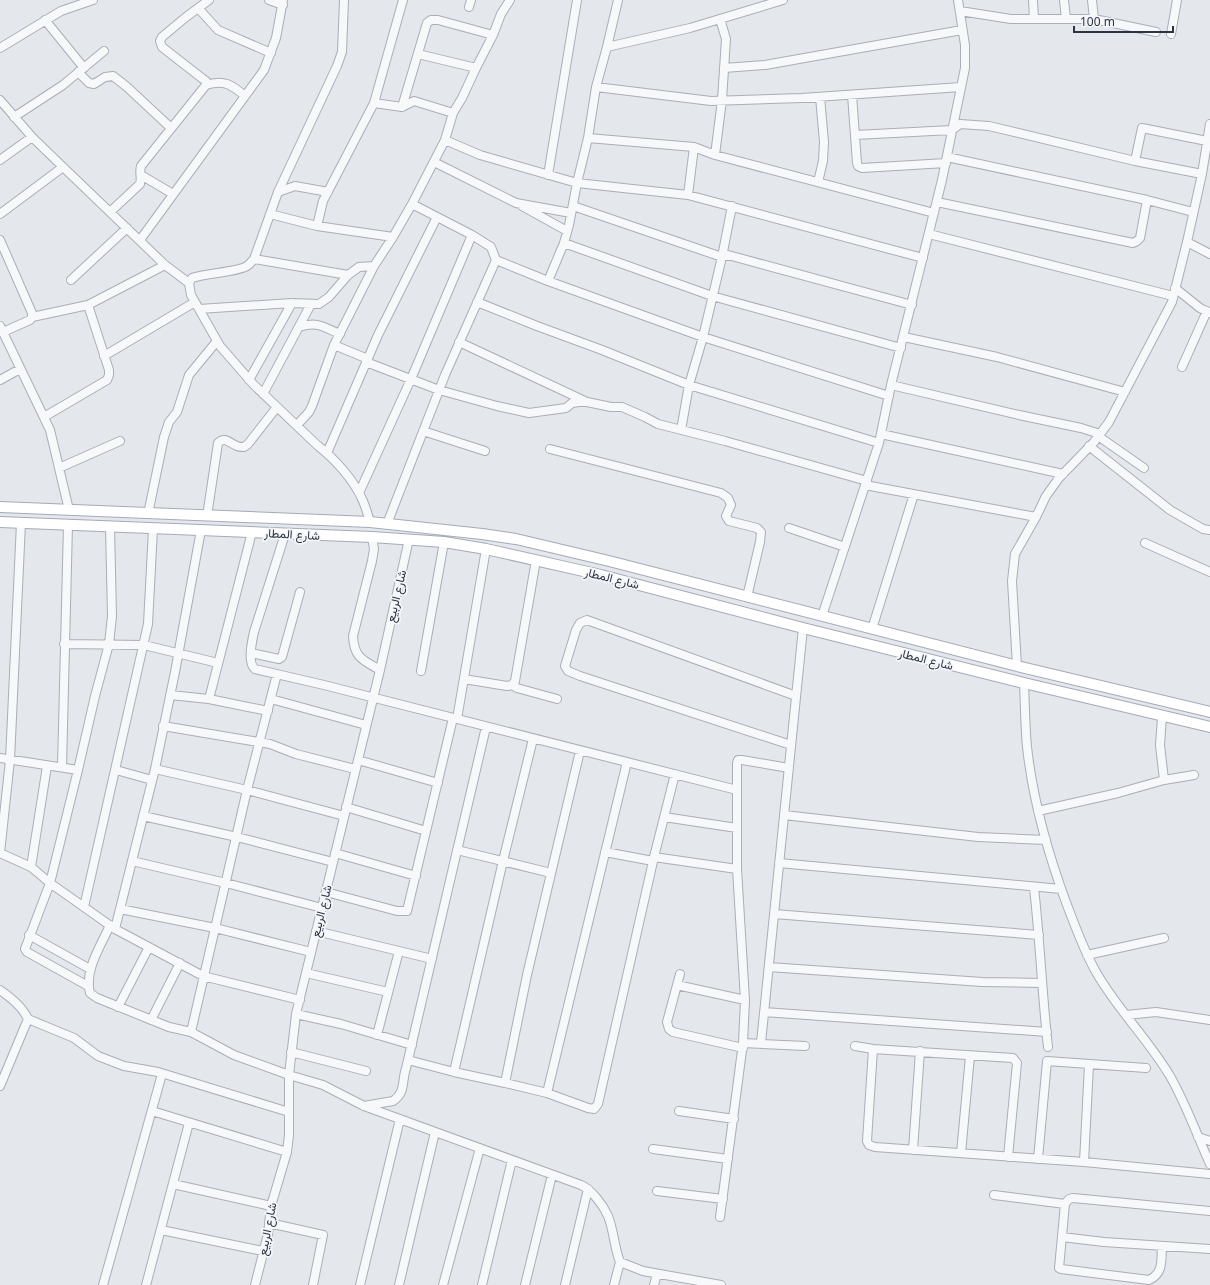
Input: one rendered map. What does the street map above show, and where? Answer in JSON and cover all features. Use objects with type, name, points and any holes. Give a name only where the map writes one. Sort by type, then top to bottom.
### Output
[{"type":"main road","name":"شارع المطار","points":[[0,508],[370,522],[516,539],[620,564],[1017,666],[1210,712]]},
{"type":"main road","points":[[237,532],[241,526],[238,518]]},
{"type":"main road","points":[[256,532],[258,529],[257,524],[262,518]]},
{"type":"main road","name":"شارع المطار","points":[[0,522],[409,539],[444,542],[486,549],[590,573],[1024,683],[1210,727]]},
{"type":"main road","points":[[590,573],[595,567],[594,558]]},
{"type":"main road","points":[[617,580],[615,571],[620,564]]},
{"type":"street","points":[[0,48],[61,11],[93,0]]},
{"type":"street","points":[[206,85],[206,81],[162,46],[160,41],[162,37],[209,0]]},
{"type":"street","points":[[140,240],[264,70],[276,38],[283,2],[269,0]]},
{"type":"street","points":[[189,283],[192,278],[201,275],[238,269],[247,266],[254,259],[278,192],[337,66],[342,52],[344,0]]},
{"type":"street","points":[[318,226],[323,202],[374,103],[403,0]]},
{"type":"street","points":[[296,425],[309,412],[334,345],[374,266],[393,237],[434,162],[445,140],[453,113],[493,35],[501,14],[510,0]]},
{"type":"street","points":[[548,175],[577,0]]},
{"type":"street","points":[[548,281],[564,244],[588,138],[596,88],[618,0]]},
{"type":"street","points":[[607,47],[690,28],[782,0]]},
{"type":"street","points":[[822,616],[880,438],[891,385],[937,202],[965,68],[965,45],[958,0]]},
{"type":"street","points":[[1033,0],[1034,19]]},
{"type":"street","points":[[1064,0],[1066,19]]},
{"type":"street","points":[[1092,0],[1094,19]]},
{"type":"street","points":[[1171,34],[1177,0]]},
{"type":"street","points":[[198,8],[218,30],[271,53]]},
{"type":"street","points":[[960,11],[1011,19],[1094,19],[1156,32]]},
{"type":"street","points":[[715,155],[722,100],[726,39],[720,19]]},
{"type":"street","points":[[45,20],[89,82],[94,84],[105,77],[113,76],[171,128]]},
{"type":"street","points":[[402,107],[427,23],[431,20],[438,20],[493,35]]},
{"type":"street","points":[[724,68],[765,65],[962,30]]},
{"type":"street","points":[[14,117],[63,85],[104,51]]},
{"type":"street","points":[[418,54],[476,68]]},
{"type":"street","points":[[110,212],[140,184],[142,179],[141,166],[206,85],[216,82],[232,86],[245,96]]},
{"type":"street","points":[[596,88],[711,100],[757,100],[961,87]]},
{"type":"street","points":[[852,94],[857,163],[858,166],[862,168],[946,160],[1147,200],[1193,212]]},
{"type":"street","points":[[818,182],[823,161],[820,97]]},
{"type":"street","points":[[374,103],[402,107],[414,101],[453,113]]},
{"type":"street","points":[[1,104],[63,168],[165,265],[189,283],[192,295],[220,346],[249,380],[277,408],[327,453],[352,482],[364,501],[370,522]]},
{"type":"street","points":[[855,135],[952,130],[960,124],[989,126],[1135,161],[1202,174]]},
{"type":"street","points":[[1017,666],[1012,581],[1015,554],[1046,496],[1063,474],[1109,422],[1172,302],[1202,174],[1208,155],[1207,141],[1210,124]]},
{"type":"street","points":[[1135,161],[1142,128],[1207,141]]},
{"type":"street","points":[[0,160],[32,137]]},
{"type":"street","points":[[588,138],[694,147],[715,155],[934,213]]},
{"type":"street","points":[[445,140],[480,155],[577,183],[688,195],[923,258]]},
{"type":"street","points":[[688,195],[694,147]]},
{"type":"street","points":[[434,162],[516,203],[567,231]]},
{"type":"street","points":[[0,214],[63,168]]},
{"type":"street","points":[[141,175],[173,194]]},
{"type":"street","points":[[278,192],[295,186],[328,192]]},
{"type":"street","points":[[937,202],[1133,243],[1140,238],[1147,200]]},
{"type":"street","points":[[516,203],[572,210],[722,257],[728,255],[912,305]]},
{"type":"street","points":[[387,524],[439,390],[496,260],[491,247],[472,235],[412,204]]},
{"type":"street","points":[[681,430],[689,385],[703,337],[722,257],[732,206]]},
{"type":"street","points":[[270,214],[318,226],[393,237]]},
{"type":"street","points":[[327,453],[367,360],[437,217]]},
{"type":"street","points":[[71,280],[127,228]]},
{"type":"street","points":[[929,234],[1174,292],[1209,312],[1182,367]]},
{"type":"street","points":[[359,493],[411,379],[472,235]]},
{"type":"street","points":[[0,240],[32,317]]},
{"type":"street","points":[[1187,242],[1210,254]]},
{"type":"street","points":[[564,244],[712,296],[901,348]]},
{"type":"street","points":[[254,259],[348,275]]},
{"type":"street","points":[[496,260],[548,281],[703,337],[889,396]]},
{"type":"street","points":[[69,510],[50,430],[1,330],[30,320],[32,317],[88,305],[165,265]]},
{"type":"street","points":[[104,356],[197,305],[319,304],[324,301],[348,275],[359,267],[374,266]]},
{"type":"street","points":[[477,302],[689,385],[880,438],[1063,474]]},
{"type":"street","points":[[249,380],[292,304]]},
{"type":"street","points":[[264,394],[311,304]]},
{"type":"street","points":[[44,417],[107,380],[109,375],[109,370],[88,305]]},
{"type":"street","points":[[299,326],[311,323],[340,334]]},
{"type":"street","points":[[904,337],[997,357],[1124,392]]},
{"type":"street","points":[[148,514],[164,437],[169,422],[177,412],[189,375],[217,341]]},
{"type":"street","points":[[459,342],[587,402],[610,407],[622,407],[658,424],[733,443],[866,483],[914,494],[1036,517]]},
{"type":"street","points":[[334,345],[439,390],[529,413],[566,408],[572,403],[587,402]]},
{"type":"street","points":[[0,380],[20,369]]},
{"type":"street","points":[[891,385],[1081,428],[1099,435],[1144,468]]},
{"type":"street","points":[[207,516],[218,443],[221,440],[227,440],[237,446],[244,447],[277,408]]},
{"type":"street","points":[[423,431],[485,451]]},
{"type":"street","points":[[59,468],[120,440]]},
{"type":"street","points":[[1089,446],[1170,510],[1203,529],[1210,530]]},
{"type":"street","points":[[550,449],[721,493],[728,498],[731,505],[726,516],[729,521],[757,528],[761,532],[747,597]]},
{"type":"street","points":[[872,628],[914,494]]},
{"type":"street","points":[[22,523],[10,760],[0,853],[30,867],[112,927],[203,976],[300,1000]]},
{"type":"street","points":[[62,767],[68,525]]},
{"type":"street","points":[[88,986],[24,949],[50,883],[109,644],[112,616],[110,527]]},
{"type":"street","points":[[789,528],[845,546]]},
{"type":"street","points":[[84,907],[148,624],[153,529]]},
{"type":"street","points":[[201,530],[155,769],[120,909],[90,969],[88,978],[90,993],[97,998],[169,1027],[191,1032],[234,1055],[289,1075],[323,1085],[364,1106],[588,1189],[608,1216],[616,1254],[620,1262],[614,1285]]},
{"type":"street","points":[[209,699],[256,532]]},
{"type":"street","points":[[285,534],[254,632],[251,653],[251,667],[254,669],[737,790]]},
{"type":"street","points":[[372,537],[374,550],[353,636],[353,646],[358,655],[380,670]]},
{"type":"street","name":"شارع الربيع","points":[[255,1285],[268,1234],[271,1206],[287,1152],[289,1075],[296,1014],[380,670],[409,539]]},
{"type":"street","points":[[421,671],[444,542]]},
{"type":"street","points":[[1144,543],[1210,572]]},
{"type":"street","points":[[326,892],[403,912],[407,911],[464,679],[486,549]]},
{"type":"street","points":[[512,685],[515,681],[536,560]]},
{"type":"street","points":[[251,653],[279,659],[282,658],[300,592]]},
{"type":"street","points":[[791,745],[580,676],[568,671],[565,666],[576,630],[580,623],[587,620],[796,696]]},
{"type":"street","points":[[761,1044],[803,628]]},
{"type":"street","points":[[64,644],[144,645],[218,663]]},
{"type":"street","points":[[191,1032],[247,790],[277,674]]},
{"type":"street","points":[[464,679],[507,686],[512,685],[517,688],[557,699]]},
{"type":"street","points":[[1024,683],[1027,746],[1038,811],[1061,889],[1087,955],[1111,995],[1149,1044],[1170,1076],[1210,1164]]},
{"type":"street","points":[[170,695],[209,699],[268,711]]},
{"type":"street","points":[[271,699],[366,725]]},
{"type":"street","points":[[1162,716],[1160,745],[1164,780]]},
{"type":"street","points":[[163,726],[270,744],[296,754],[356,769]]},
{"type":"street","points":[[364,1106],[394,1101],[401,1093],[486,727]]},
{"type":"street","points":[[454,1072],[533,739]]},
{"type":"street","points":[[505,1083],[526,975],[580,751]]},
{"type":"street","points":[[0,758],[78,770]]},
{"type":"street","points":[[358,760],[438,783]]},
{"type":"street","points":[[720,1217],[743,1046],[745,1000],[738,869],[737,763],[738,760],[789,768]]},
{"type":"street","points":[[547,1093],[627,762]]},
{"type":"street","points":[[30,867],[48,766]]},
{"type":"street","points":[[155,769],[247,790],[344,816]]},
{"type":"street","points":[[116,770],[152,780]]},
{"type":"street","points":[[408,1060],[547,1093],[594,1109],[598,1104],[675,774]]},
{"type":"street","points":[[1038,811],[1118,793],[1164,780],[1194,775]]},
{"type":"street","points":[[346,807],[426,831]]},
{"type":"street","points":[[784,815],[978,837],[1046,840]]},
{"type":"street","points":[[143,816],[416,876]]},
{"type":"street","points":[[664,817],[737,828]]},
{"type":"street","points":[[457,850],[551,873]]},
{"type":"street","points":[[605,852],[738,869]]},
{"type":"street","points":[[132,861],[226,883],[322,908]]},
{"type":"street","points":[[779,863],[1034,888],[1061,889]]},
{"type":"street","points":[[1034,888],[1048,1047]]},
{"type":"street","points":[[120,909],[215,928],[311,952]]},
{"type":"street","points":[[774,914],[1039,935]]},
{"type":"street","points":[[316,931],[432,959]]},
{"type":"street","points":[[29,935],[90,969]]},
{"type":"street","points":[[1087,955],[1164,938]]},
{"type":"street","points":[[118,1007],[149,947]]},
{"type":"street","points":[[377,1035],[399,951]]},
{"type":"street","points":[[151,1020],[180,963]]},
{"type":"street","points":[[769,967],[982,982],[1042,983]]},
{"type":"street","points":[[306,973],[388,992]]},
{"type":"street","points":[[680,974],[666,1022],[673,1032],[743,1046],[761,1044],[805,1046]]},
{"type":"street","points":[[677,985],[745,1000]]},
{"type":"street","points":[[0,990],[18,1003],[26,1013],[28,1019],[0,1086]]},
{"type":"street","points":[[764,1012],[1047,1032]]},
{"type":"street","points":[[1126,1015],[1156,1012],[1210,1020]]},
{"type":"street","points":[[296,1014],[341,1024],[412,1045]]},
{"type":"street","points":[[28,1019],[74,1038],[98,1056],[124,1066],[162,1074],[289,1112]]},
{"type":"street","points":[[855,1046],[970,1056],[1013,1058],[1016,1063],[1008,1157]]},
{"type":"street","points":[[873,1048],[867,1140],[869,1145],[875,1147],[1084,1162],[1210,1174]]},
{"type":"street","points":[[914,1150],[920,1051]]},
{"type":"street","points":[[291,1052],[366,1071]]},
{"type":"street","points":[[961,1153],[970,1056]]},
{"type":"street","points":[[1038,1159],[1047,1061],[1146,1068]]},
{"type":"street","points":[[1084,1162],[1089,1064]]},
{"type":"street","points":[[103,1285],[162,1074]]},
{"type":"street","points":[[152,1111],[287,1152]]},
{"type":"street","points":[[678,1111],[734,1119]]},
{"type":"street","points":[[360,1285],[400,1119]]},
{"type":"street","points":[[146,1285],[189,1123]]},
{"type":"street","points":[[399,1285],[435,1132]]},
{"type":"street","points":[[1198,1137],[1210,1141]]},
{"type":"street","points":[[442,1285],[480,1148]]},
{"type":"street","points":[[653,1149],[728,1159]]},
{"type":"street","points":[[482,1285],[512,1160]]},
{"type":"street","points":[[525,1285],[552,1175]]},
{"type":"street","points":[[173,1184],[271,1206]]},
{"type":"street","points":[[565,1285],[588,1189]]},
{"type":"street","points":[[657,1191],[722,1199]]},
{"type":"street","points":[[994,1195],[1065,1204]]},
{"type":"street","points":[[1162,1246],[1160,1270],[1156,1277],[1149,1280],[1061,1269],[1059,1268],[1065,1204],[1069,1199],[1073,1198],[1210,1211]]},
{"type":"street","points":[[269,1223],[323,1235],[313,1285]]},
{"type":"street","points":[[161,1230],[263,1251]]},
{"type":"street","points":[[1062,1237],[1104,1242],[1210,1249]]},
{"type":"street","points":[[620,1262],[643,1271],[697,1283],[721,1285]]},
{"type":"street","points":[[654,1285],[657,1274]]}]
